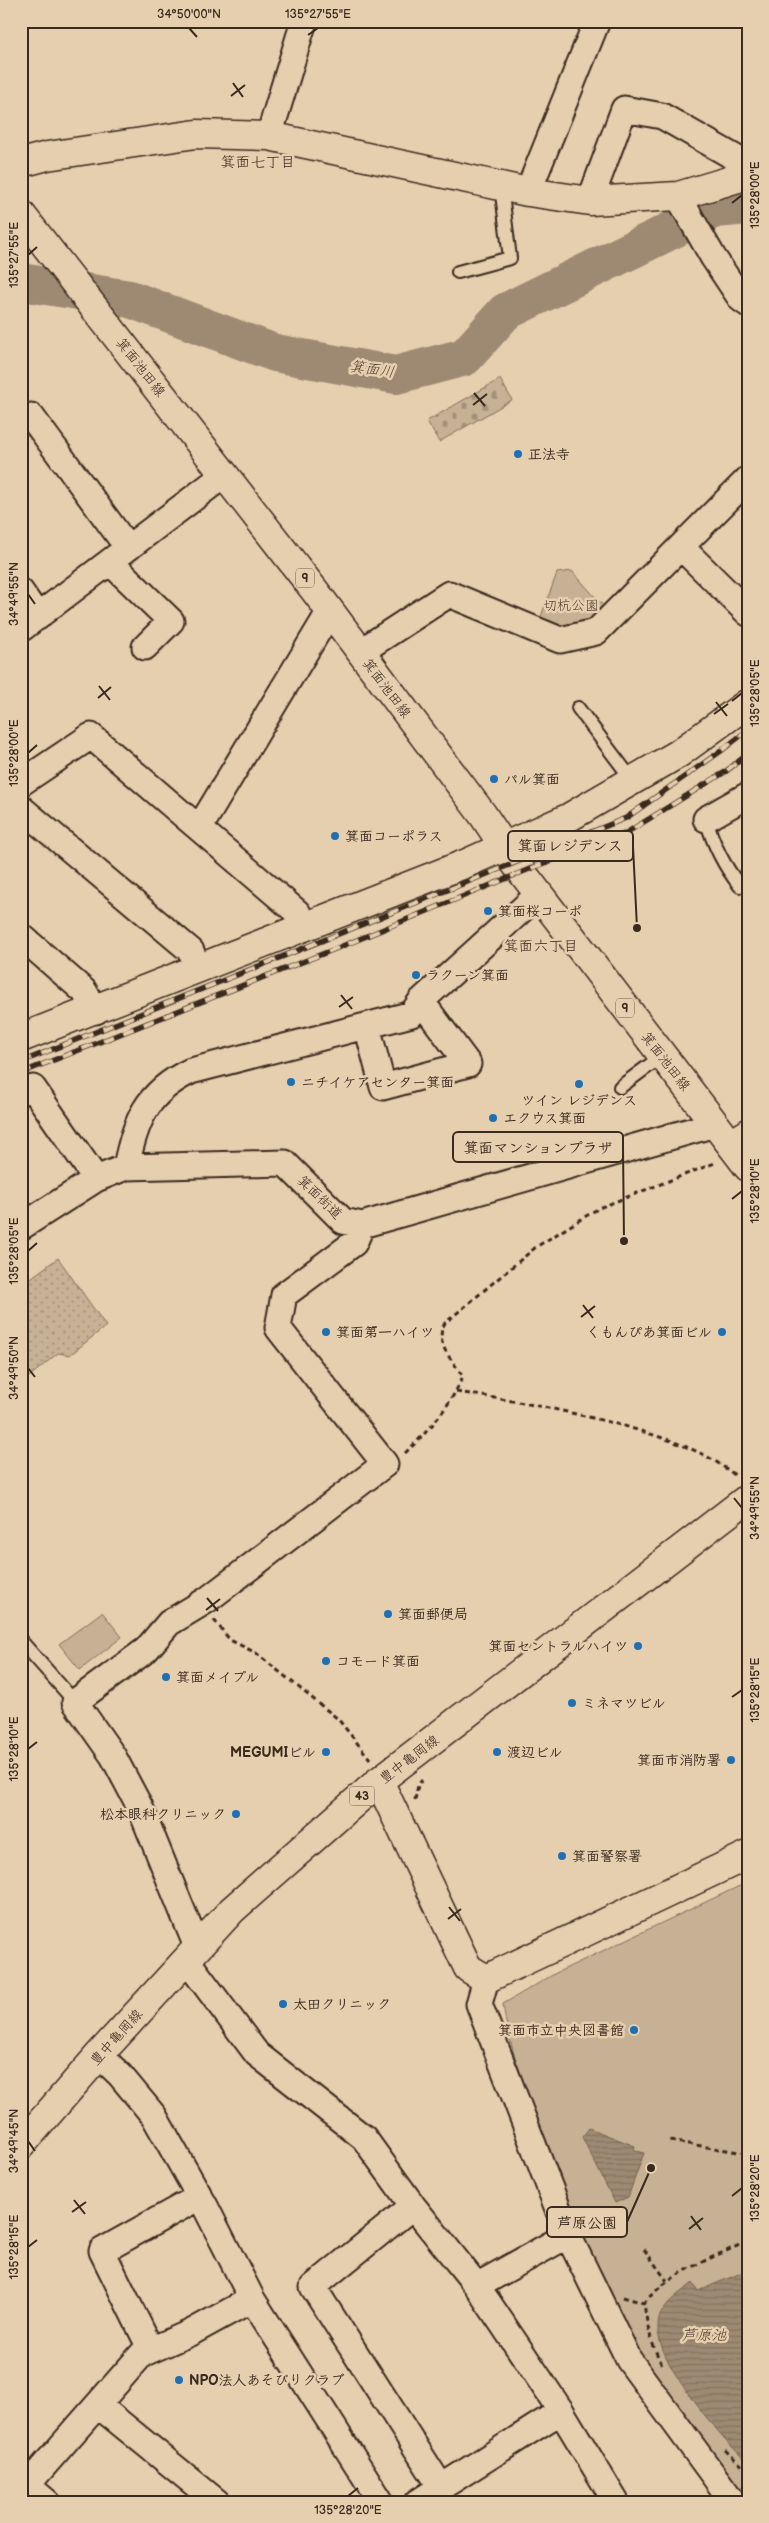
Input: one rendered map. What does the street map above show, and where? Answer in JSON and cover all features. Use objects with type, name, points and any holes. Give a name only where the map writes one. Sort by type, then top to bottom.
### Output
[{"type":"main road","points":[[21,163],[47,156],[196,134],[269,136],[528,192],[590,202],[678,196],[748,175]]},
{"type":"main road","name":"箕面池田線","points":[[22,217],[330,611],[483,815],[539,894],[662,1056],[732,1144]]},
{"type":"main road","points":[[21,1038],[467,863],[568,818],[678,754],[748,703]]},
{"type":"main road","name":"豊中亀岡線","points":[[21,2145],[99,2055],[232,1910],[376,1772],[744,1488]]},
{"type":"main road","points":[[376,1772],[468,1968],[486,1979],[748,1855]]},
{"type":"street","points":[[269,136],[304,21]]},
{"type":"street","points":[[528,192],[597,21]]},
{"type":"street","points":[[590,202],[624,109],[662,116],[748,165]]},
{"type":"street","points":[[678,196],[712,257],[741,299],[748,304]]},
{"type":"street","points":[[21,419],[31,416],[119,555],[171,621],[145,647]]},
{"type":"street","points":[[21,592],[30,623],[224,475]]},
{"type":"street","points":[[360,652],[449,594],[560,640],[596,632],[748,479]]},
{"type":"street","points":[[681,547],[748,613]]},
{"type":"street","points":[[200,827],[330,611]]},
{"type":"street","points":[[21,783],[91,736],[200,827],[298,913],[304,926]]},
{"type":"street","points":[[706,819],[748,795]]},
{"type":"street","points":[[21,808],[191,952],[198,969]]},
{"type":"street","points":[[126,1167],[132,1133],[147,1104],[176,1078],[190,1072],[412,1014],[421,1001],[539,894]]},
{"type":"street","points":[[21,936],[84,991],[96,1010]]},
{"type":"street","points":[[366,1026],[383,1087],[468,1064],[421,1001]]},
{"type":"street","points":[[21,1092],[33,1088],[96,1179]]},
{"type":"street","points":[[616,2502],[561,2411],[477,2286],[413,2206],[364,2138],[257,2054],[192,1953],[140,1807],[113,1756],[75,1702],[146,1650],[169,1623],[207,1600],[385,1464],[278,1328],[284,1295],[354,1243],[362,1225],[732,1144]]},
{"type":"street","name":"箕面街道","points":[[21,1228],[96,1179],[126,1167],[285,1163],[343,1220],[362,1225]]},
{"type":"street","points":[[486,1979],[479,2004],[568,2235],[629,2360],[733,2502]]},
{"type":"street","points":[[99,2055],[120,2075],[154,2116],[200,2197],[252,2299],[381,2502]]},
{"type":"street","points":[[151,2350],[102,2250],[200,2197]]},
{"type":"street","points":[[413,2206],[313,2287],[441,2487]]},
{"type":"street","points":[[477,2286],[568,2235]]},
{"type":"street","points":[[47,2502],[23,2485],[98,2405],[142,2354],[192,2332],[252,2299]]},
{"type":"street","points":[[98,2405],[217,2502]]},
{"type":"street","points":[[418,2502],[561,2411]]},
{"type":"lane","points":[[458,272],[510,258],[501,186]]},
{"type":"lane","points":[[578,708],[633,781]]},
{"type":"lane","points":[[706,819],[713,842],[728,872],[740,886]]},
{"type":"lane","points":[[620,1087],[662,1056]]},
{"type":"lane","points":[[21,1642],[75,1702]]},
{"type":"path","points":[[385,1464],[398,1459],[421,1438],[456,1392],[463,1376],[440,1341],[440,1331],[445,1323],[536,1248],[600,1208],[732,1144]]},
{"type":"path","points":[[456,1392],[521,1401],[575,1413],[675,1441],[707,1456],[744,1488]]},
{"type":"path","points":[[207,1600],[215,1622],[230,1640],[256,1653],[338,1718],[376,1772]]},
{"type":"path","points":[[418,1806],[414,1798],[418,1785],[424,1778]]},
{"type":"path","points":[[670,2141],[744,2153]]},
{"type":"path","points":[[664,2367],[656,2353],[647,2328],[644,2302],[667,2281],[748,2241]]},
{"type":"path","points":[[644,2249],[667,2281]]},
{"type":"path","points":[[720,2444],[748,2471]]},
{"type":"green space","points":[[500,379],[512,400],[439,442],[427,421]]},
{"type":"green space","name":"切杭公園","points":[[572,571],[605,608],[591,623],[566,632],[539,622],[557,573]]},
{"type":"green space","points":[[58,1258],[106,1326],[70,1355],[58,1353],[29,1377],[21,1369],[21,1285]]},
{"type":"green space","points":[[102,1612],[122,1637],[80,1670],[59,1644]]},
{"type":"green space","points":[[748,1882],[748,2495],[703,2447],[661,2393],[642,2364],[609,2305],[587,2257],[558,2182],[513,2050],[503,2004],[556,1973]]},
{"type":"water","points":[[589,2128],[635,2146],[634,2150],[644,2153],[628,2197],[615,2203],[582,2137]]},
{"type":"water","name":"芦原池","points":[[748,2270],[748,2463],[707,2418],[678,2379],[667,2360],[660,2342],[658,2326],[665,2307],[693,2283],[698,2291]]},
{"type":"waterway","name":"箕面川","points":[[21,282],[130,299],[275,353],[396,375],[465,357],[505,312],[715,209],[748,206]]},
{"type":"railway","points":[[21,1062],[626,818],[748,730]]},
{"type":"railway","points":[[21,1073],[335,949],[537,866],[626,833],[725,772],[748,754]]},
{"type":"place","name":"正法寺","points":[[518,454]]},
{"type":"place","name":"パル箕面","points":[[494,779]]},
{"type":"place","name":"箕面コーポラス","points":[[335,836]]},
{"type":"place","name":"箕面桜コーポ","points":[[488,911]]},
{"type":"place","name":"箕面レジデンス","points":[[637,928]]},
{"type":"place","name":"ラクーン箕面","points":[[416,975]]},
{"type":"place","name":"ニチイケアセンター箕面","points":[[291,1082]]},
{"type":"place","name":"ツイン レジデンス","points":[[579,1084]]},
{"type":"place","name":"エクウス箕面","points":[[493,1118]]},
{"type":"place","name":"箕面マンションプラザ","points":[[624,1241]]},
{"type":"place","name":"箕面第一ハイツ","points":[[326,1332]]},
{"type":"place","name":"くもんぴあ箕面ビル","points":[[722,1332]]},
{"type":"place","name":"箕面郵便局","points":[[388,1614]]},
{"type":"place","name":"箕面セントラルハイツ","points":[[638,1646]]},
{"type":"place","name":"コモード箕面","points":[[326,1661]]},
{"type":"place","name":"箕面メイプル","points":[[166,1677]]},
{"type":"place","name":"ミネマツビル","points":[[572,1703]]},
{"type":"place","name":"MEGUMIビル","points":[[326,1752]]},
{"type":"place","name":"渡辺ビル","points":[[497,1752]]},
{"type":"place","name":"箕面市消防署","points":[[731,1760]]},
{"type":"place","name":"松本眼科クリニック","points":[[236,1814]]},
{"type":"place","name":"箕面警察署","points":[[562,1856]]},
{"type":"place","name":"太田クリニック","points":[[283,2004]]},
{"type":"place","name":"箕面市立中央図書館","points":[[634,2030]]},
{"type":"place","name":"芦原公園","points":[[651,2168]]},
{"type":"place","name":"NPO法人あそびりクラブ","points":[[179,2380]]},
{"type":"district","name":"箕面七丁目","points":[[258,162]]},
{"type":"district","name":"箕面六丁目","points":[[541,946]]}]
